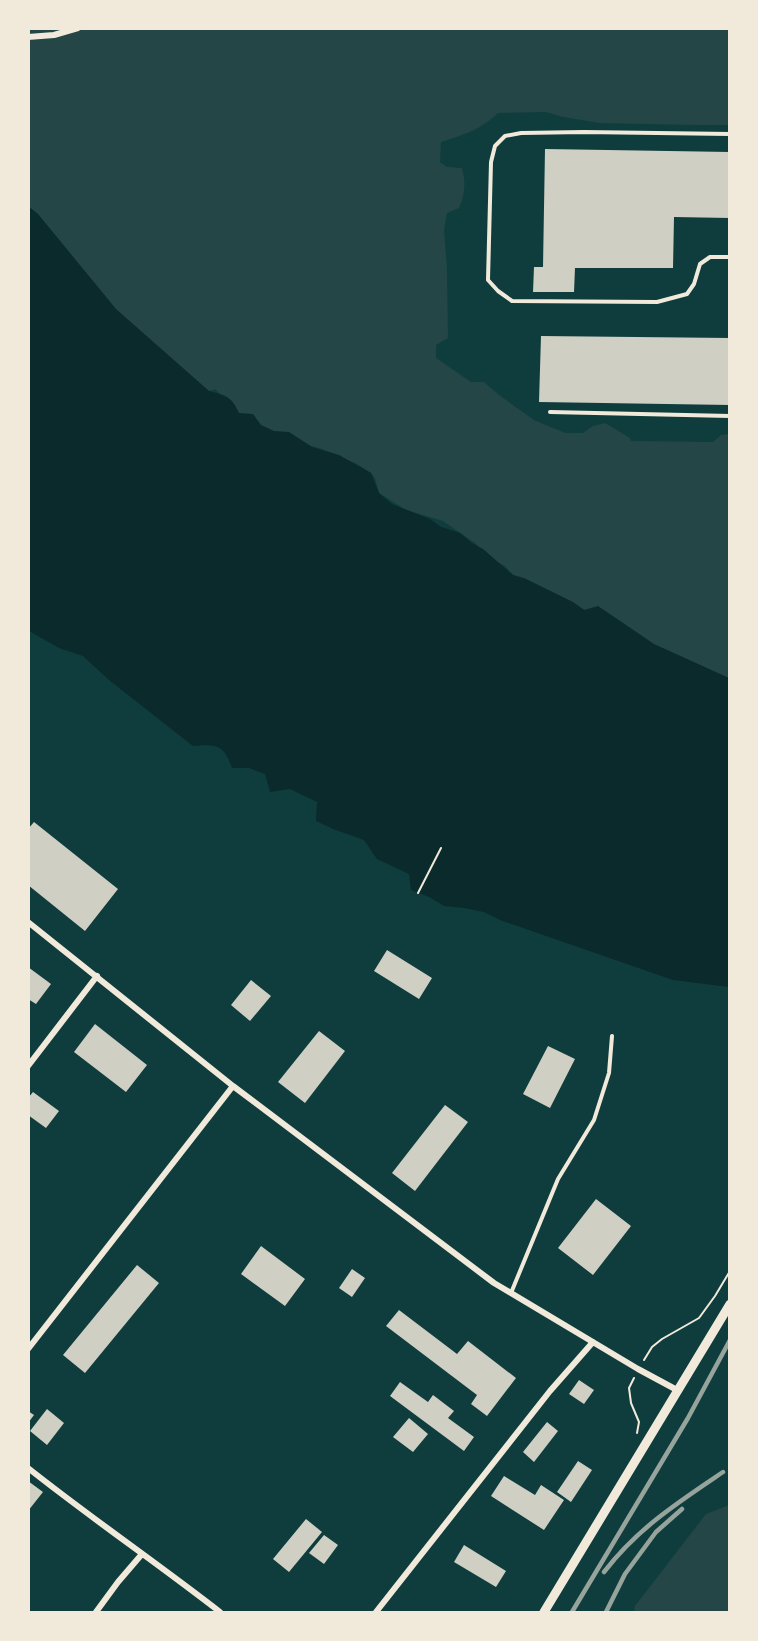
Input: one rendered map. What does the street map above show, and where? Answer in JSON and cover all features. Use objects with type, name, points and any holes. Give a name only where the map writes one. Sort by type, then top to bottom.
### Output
[{"type":"street","points":[[28,37],[54,35],[78,28]]},
{"type":"street","points":[[28,922],[233,1086],[494,1283],[677,1390]]},
{"type":"street","points":[[28,1066],[97,976]]},
{"type":"street","points":[[28,1349],[233,1086]]},
{"type":"street","points":[[543,1612],[729,1304]]},
{"type":"street","points":[[376,1612],[550,1391],[593,1342]]},
{"type":"street","points":[[28,1468],[220,1612]]},
{"type":"street","points":[[96,1612],[142,1554]]},
{"type":"lane","points":[[729,134],[584,132],[521,133],[505,136],[495,146],[491,162],[488,280],[512,302],[657,302],[687,294],[694,284],[700,264],[710,256],[729,256]]},
{"type":"lane","points":[[550,412],[729,416]]},
{"type":"lane","points":[[511,1293],[558,1179],[594,1120],[609,1073],[612,1036]]},
{"type":"path","points":[[418,893],[441,848]]},
{"type":"path","points":[[632,1441],[638,1431],[639,1422],[631,1403],[629,1388],[638,1369],[652,1347],[699,1318],[729,1271]]},
{"type":"shaded area","points":[[28,29],[729,29],[729,125],[600,123],[546,112],[498,113],[478,128],[441,142],[440,162],[447,167],[462,168],[464,193],[459,208],[447,213],[444,230],[448,338],[436,345],[436,358],[471,382],[484,382],[534,420],[566,433],[583,433],[593,426],[605,423],[630,438],[631,441],[713,442],[721,435],[729,434],[729,682],[648,643],[524,578],[513,575],[505,566],[485,554],[475,543],[443,521],[406,510],[379,493],[375,478],[357,464],[322,449],[273,435],[250,424],[215,389],[209,391],[169,357],[129,328],[29,211]]},
{"type":"shaded area","points":[[28,206],[38,214],[116,309],[209,391],[224,395],[231,400],[239,413],[253,414],[261,425],[274,431],[289,432],[312,447],[339,455],[371,473],[379,493],[392,504],[430,519],[441,527],[460,533],[513,575],[573,602],[584,610],[598,606],[654,644],[729,678],[729,987],[673,980],[500,920],[484,912],[444,906],[411,890],[409,874],[377,859],[364,840],[316,821],[317,802],[290,789],[270,792],[265,774],[249,768],[232,768],[226,754],[218,747],[193,746],[109,680],[83,656],[59,648],[29,631]]},
{"type":"shaded area","points":[[729,1505],[729,1612],[634,1612],[635,1606],[706,1514]]},
{"type":"building","points":[[545,149],[730,152],[730,218],[674,217],[673,268],[575,268],[574,292],[533,292],[534,267],[543,267]]},
{"type":"building","points":[[541,336],[730,338],[730,405],[539,402]]},
{"type":"building","points":[[34,822],[118,889],[85,931],[28,885],[28,829]]},
{"type":"building","points":[[387,950],[432,978],[419,999],[374,971]]},
{"type":"building","points":[[28,967],[51,984],[36,1004],[28,999]]},
{"type":"building","points":[[251,980],[271,996],[250,1021],[231,1005]]},
{"type":"building","points":[[95,1024],[147,1065],[126,1092],[74,1052]]},
{"type":"building","points":[[319,1031],[345,1051],[305,1103],[278,1082]]},
{"type":"building","points":[[548,1046],[575,1059],[550,1108],[523,1094]]},
{"type":"building","points":[[33,1092],[59,1111],[46,1128],[28,1115],[28,1098]]},
{"type":"building","points":[[445,1105],[468,1122],[415,1191],[392,1173]]},
{"type":"building","points":[[596,1199],[631,1226],[593,1275],[558,1248]]},
{"type":"building","points":[[261,1246],[305,1279],[285,1306],[241,1274]]},
{"type":"building","points":[[137,1265],[159,1283],[85,1373],[63,1355]]},
{"type":"building","points":[[352,1269],[365,1278],[352,1297],[339,1288]]},
{"type":"building","points":[[399,1310],[457,1354],[468,1341],[516,1378],[487,1416],[471,1404],[477,1395],[386,1326]]},
{"type":"building","points":[[579,1380],[594,1390],[584,1404],[569,1394]]},
{"type":"building","points":[[400,1382],[428,1402],[433,1395],[454,1411],[448,1418],[474,1437],[464,1451],[390,1396]]},
{"type":"building","points":[[47,1409],[64,1423],[47,1445],[30,1431]]},
{"type":"building","points":[[28,1411],[34,1415],[28,1423]]},
{"type":"building","points":[[409,1418],[428,1434],[413,1452],[393,1437]]},
{"type":"building","points":[[547,1422],[558,1431],[534,1462],[523,1452]]},
{"type":"building","points":[[578,1461],[592,1470],[571,1502],[557,1492]]},
{"type":"building","points":[[504,1476],[535,1495],[541,1485],[564,1500],[544,1530],[491,1496]]},
{"type":"building","points":[[28,1481],[43,1492],[28,1511]]},
{"type":"building","points":[[306,1519],[322,1532],[289,1572],[273,1559]]},
{"type":"building","points":[[324,1535],[338,1545],[324,1564],[309,1553]]},
{"type":"building","points":[[464,1545],[506,1571],[496,1587],[454,1562]]},
{"type":"railway","points":[[572,1612],[688,1418],[730,1340]]},
{"type":"railway","points":[[604,1572],[644,1529],[723,1472]]},
{"type":"railway","points":[[606,1612],[625,1574],[656,1532],[682,1509]]}]
